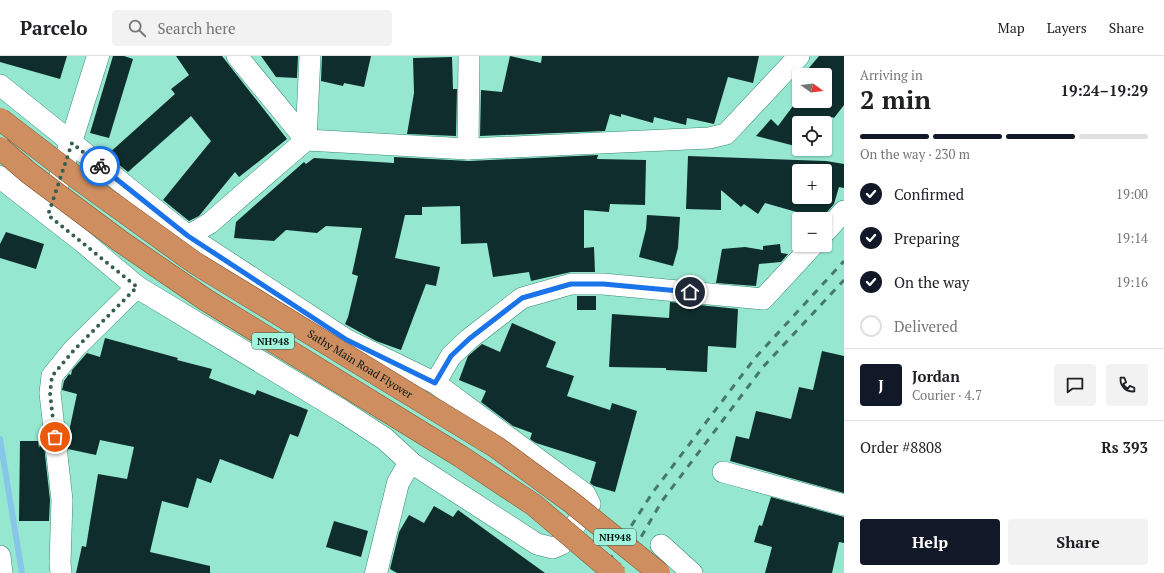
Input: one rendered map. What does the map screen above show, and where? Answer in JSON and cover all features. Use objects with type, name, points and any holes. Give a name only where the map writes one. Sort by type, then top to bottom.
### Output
[{"type":"highway","name":"Sathy Main Road Flyover","points":[[0,118],[73,175],[196,263],[496,447],[571,502],[659,572]]},
{"type":"highway","name":"NH948","points":[[0,148],[29,172],[120,241],[206,300],[460,456],[534,505],[614,573]]},
{"type":"street","points":[[48,215],[72,143],[98,56]]},
{"type":"street","points":[[237,56],[306,140]]},
{"type":"street","points":[[306,140],[310,56]]},
{"type":"street","points":[[468,149],[469,56]]},
{"type":"street","points":[[188,236],[210,223],[306,140],[468,149],[709,138],[726,134],[799,56]]},
{"type":"street","points":[[0,85],[188,236],[347,340],[435,383],[585,494],[590,504],[562,544],[554,548],[537,544],[410,462],[385,439],[342,411],[137,287],[0,177]]},
{"type":"street","points":[[832,224],[844,211]]},
{"type":"street","points":[[435,383],[451,356],[469,339],[522,298],[571,284],[603,284],[763,299],[807,252]]},
{"type":"street","points":[[61,573],[62,500],[50,393],[52,376],[74,350],[137,287]]},
{"type":"street","points":[[376,573],[398,483],[410,462]]},
{"type":"street","points":[[723,472],[844,505]]},
{"type":"street","points":[[661,546],[692,573]]},
{"type":"street","points":[[0,556],[2,573]]},
{"type":"building","points":[[0,56],[67,56],[60,79],[0,62]]},
{"type":"building","points":[[113,56],[124,56],[133,59],[109,138],[90,133]]},
{"type":"building","points":[[176,56],[222,56],[287,139],[239,177],[235,172],[199,216],[189,221],[163,200],[211,141],[191,116],[128,172],[107,155],[175,94],[171,89],[189,75]]},
{"type":"building","points":[[261,56],[298,56],[297,78],[276,77]]},
{"type":"building","points":[[322,56],[371,56],[364,87],[344,83],[343,86],[321,81]]},
{"type":"building","points":[[510,56],[541,63],[542,56],[759,56],[753,83],[728,77],[714,124],[687,118],[686,125],[654,117],[653,123],[621,114],[621,117],[610,114],[605,131],[480,136],[481,90],[502,92]]},
{"type":"building","points":[[819,56],[844,56],[844,105],[834,118],[832,116],[792,116],[792,145],[756,136],[771,119],[778,126],[792,107],[832,108],[832,68],[809,68]]},
{"type":"building","points":[[452,57],[453,89],[457,89],[456,136],[407,134],[414,93],[413,58]]},
{"type":"building","points":[[598,155],[597,159],[646,160],[645,205],[610,204],[609,212],[584,210],[584,248],[594,247],[595,272],[571,272],[531,281],[529,272],[493,277],[487,243],[461,244],[460,206],[422,207],[422,215],[405,215],[395,258],[440,267],[436,286],[426,284],[401,350],[376,341],[345,324],[358,276],[352,274],[362,228],[326,226],[317,233],[286,230],[274,241],[234,238],[236,222],[304,162],[306,164],[314,158],[394,163],[394,157],[469,161]]},
{"type":"building","points":[[688,156],[826,161],[844,164],[844,188],[839,187],[834,204],[827,212],[796,212],[765,203],[758,214],[744,204],[741,207],[721,190],[721,210],[686,209]]},
{"type":"building","points":[[647,215],[680,217],[678,248],[673,266],[639,257],[646,229]]},
{"type":"building","points":[[6,232],[44,244],[36,269],[0,258],[0,244]]},
{"type":"building","points":[[780,244],[781,253],[788,254],[781,262],[759,264],[756,286],[716,283],[722,249],[745,247],[763,250],[763,246]]},
{"type":"building","points":[[577,296],[596,296],[596,310],[577,310]]},
{"type":"building","points":[[670,302],[738,309],[736,348],[708,346],[707,372],[666,370],[666,368],[609,367],[612,314],[669,318]]},
{"type":"building","points":[[512,323],[556,342],[546,367],[574,376],[567,396],[610,410],[612,403],[637,411],[615,492],[594,486],[590,483],[596,462],[536,443],[530,439],[532,433],[513,426],[481,402],[486,391],[459,380],[468,356],[482,344],[500,352]]},
{"type":"building","points":[[105,338],[212,369],[209,378],[255,395],[257,390],[308,410],[298,437],[290,434],[273,479],[220,459],[211,483],[197,478],[188,508],[162,501],[150,552],[210,566],[210,573],[76,573],[82,546],[86,547],[98,474],[127,479],[134,447],[100,440],[96,455],[68,449],[67,441],[77,394],[62,390],[64,381],[69,374],[71,375],[72,370],[87,353],[100,357]]},
{"type":"building","points":[[822,351],[844,356],[844,493],[730,461],[736,436],[749,439],[756,411],[791,419],[799,387],[813,390]]},
{"type":"building","points":[[43,436],[50,500],[49,521],[19,521],[20,441],[38,441],[39,448]]},
{"type":"building","points":[[771,497],[844,517],[844,543],[839,542],[832,573],[765,573],[772,547],[754,542],[759,525],[762,526]]},
{"type":"building","points":[[434,506],[453,517],[458,510],[545,573],[397,573],[390,569],[399,532],[409,515],[424,523]]},
{"type":"building","points":[[334,521],[368,531],[361,557],[326,547]]},
{"type":"waterway","points":[[0,439],[22,573]]},
{"type":"railway","points":[[601,573],[653,492],[755,358],[844,261]]},
{"type":"railway","points":[[620,573],[662,501],[763,367],[844,280]]},
{"type":"way so far","points":[[55,437],[50,393],[52,376],[104,318],[137,287],[81,240],[48,215],[72,143],[100,166]]},
{"type":"route","points":[[100,166],[188,236],[255,278],[347,340],[435,383],[451,356],[469,339],[522,298],[571,284],[603,284],[690,292]]}]
